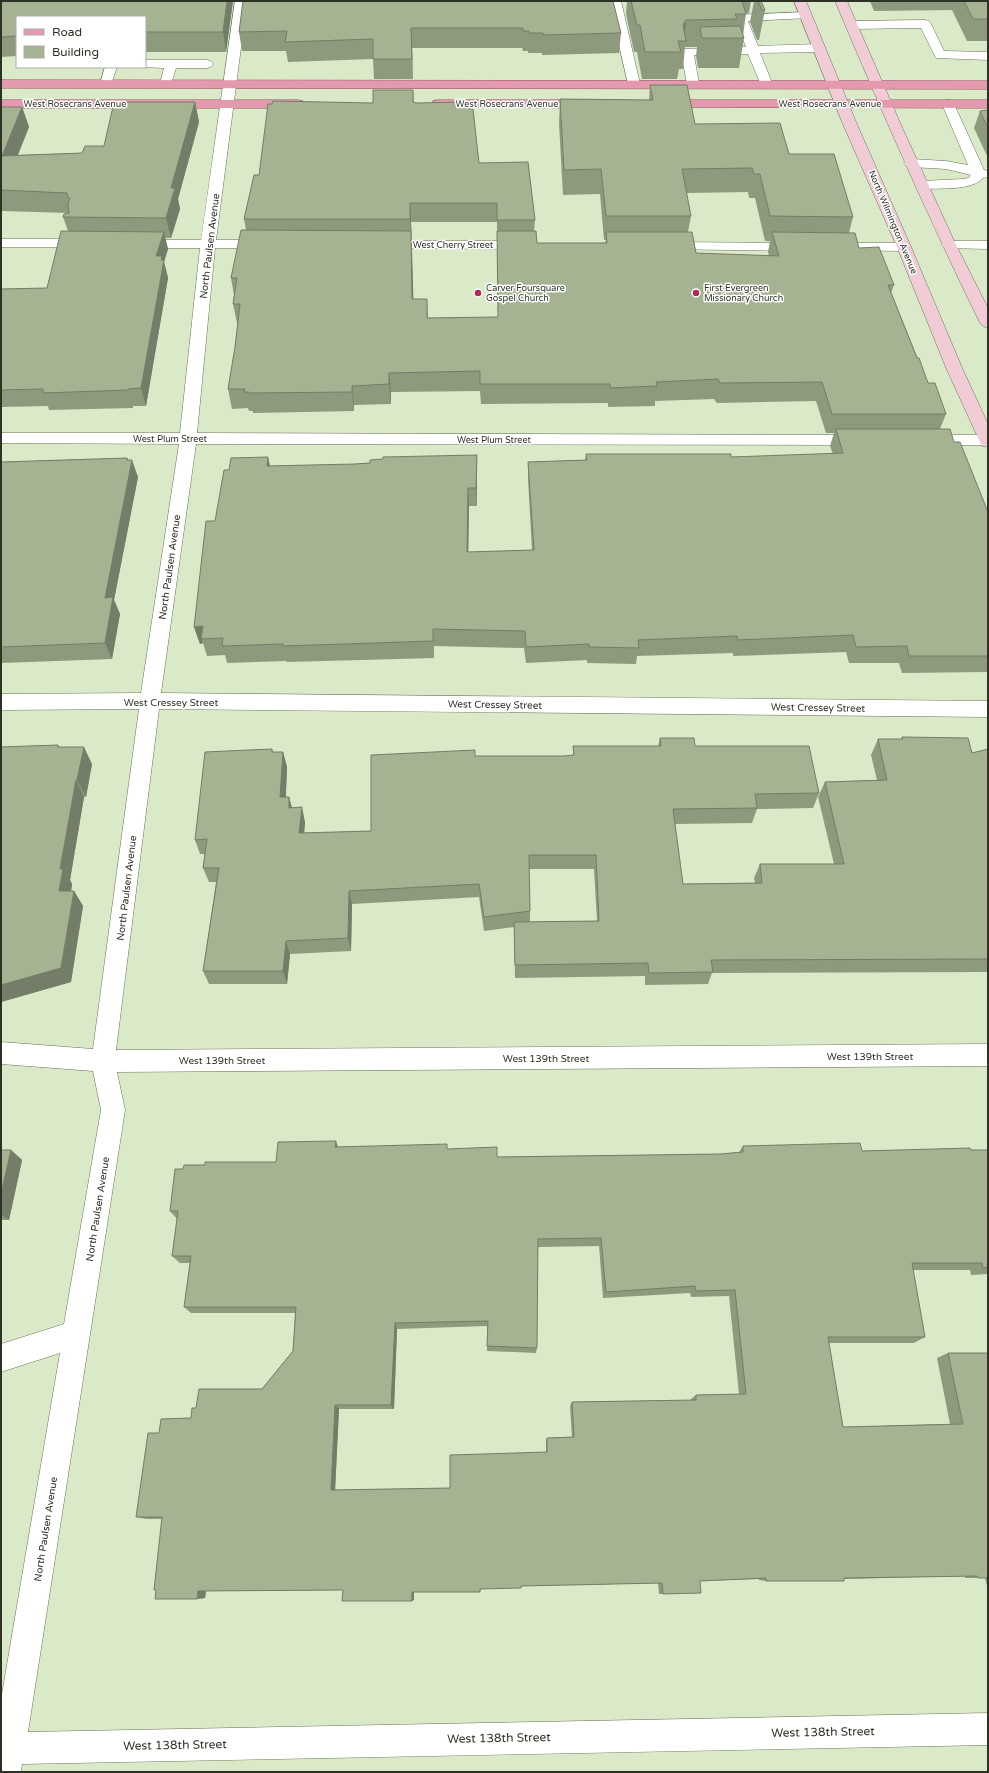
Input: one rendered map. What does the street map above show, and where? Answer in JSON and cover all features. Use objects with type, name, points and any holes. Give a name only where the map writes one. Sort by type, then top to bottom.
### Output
[{"type":"main road","name":"North Wilmington Avenue","points":[[800,1],[955,370],[988,441]]},
{"type":"main road","points":[[841,1],[911,163],[988,323]]},
{"type":"main road","name":"West Rosecrans Avenue","points":[[1,84],[166,84],[228,94],[314,104]]},
{"type":"main road","name":"West Rosecrans Avenue","points":[[1,104],[228,94],[634,84],[988,85]]},
{"type":"main road","name":"West Rosecrans Avenue","points":[[424,104],[606,104]]},
{"type":"main road","name":"West Rosecrans Avenue","points":[[646,104],[988,104]]},
{"type":"street","name":"North Paulsen Avenue","points":[[8,1760],[113,1110],[103,1061],[150,701],[188,440],[208,244],[241,1]]},
{"type":"street","points":[[615,1],[634,84]]},
{"type":"street","points":[[767,85],[741,18],[806,16]]},
{"type":"street","points":[[852,25],[926,24],[940,55],[988,56]]},
{"type":"street","points":[[693,84],[687,52],[819,48]]},
{"type":"street","points":[[146,64],[207,64]]},
{"type":"street","points":[[166,84],[171,64]]},
{"type":"street","points":[[106,84],[111,68]]},
{"type":"street","points":[[948,104],[984,174]]},
{"type":"street","points":[[911,163],[952,165],[984,174]]},
{"type":"street","points":[[922,185],[963,183],[973,181],[984,174]]},
{"type":"street","points":[[1,243],[104,243]]},
{"type":"street","points":[[120,244],[279,244]]},
{"type":"street","name":"West Cherry Street","points":[[366,245],[540,246]]},
{"type":"street","points":[[950,245],[988,245]]},
{"type":"street","points":[[651,246],[904,247]]},
{"type":"street","name":"West Plum Street","points":[[1,438],[188,440],[875,440]]},
{"type":"street","points":[[907,440],[988,441]]},
{"type":"street","name":"West Cressey Street","points":[[1,702],[150,701],[988,709]]},
{"type":"street","name":"West 139th Street","points":[[1,1053],[103,1061],[988,1055]]},
{"type":"street","points":[[1,1358],[77,1334]]},
{"type":"street","name":"West 138th Street","points":[[8,1760],[988,1728]]},
{"type":"building","points":[[1,1],[227,1],[223,32],[146,32],[146,16],[16,16],[16,36],[1,37]]},
{"type":"building","points":[[243,1],[613,1],[621,33],[543,35],[543,33],[529,33],[529,31],[523,31],[523,28],[411,28],[412,59],[373,59],[373,39],[285,42],[287,31],[239,32]]},
{"type":"building","points":[[631,1],[742,1],[746,14],[735,14],[737,19],[686,20],[683,25],[686,41],[678,41],[681,52],[645,52],[640,25],[637,25]]},
{"type":"building","points":[[758,1],[761,1],[765,10],[762,10]]},
{"type":"building","points":[[964,1],[988,1],[988,19],[973,19]]},
{"type":"building","points":[[740,26],[744,38],[702,38],[700,27]]},
{"type":"building","points":[[650,85],[687,85],[695,124],[780,123],[789,154],[834,154],[853,217],[770,216],[760,174],[754,174],[752,168],[682,169],[691,216],[606,216],[601,169],[564,170],[560,99],[653,100]]},
{"type":"building","points":[[373,90],[413,90],[413,102],[416,103],[469,103],[469,109],[473,109],[479,163],[528,162],[535,220],[497,220],[497,203],[410,203],[410,219],[244,219],[254,175],[259,175],[268,104],[272,104],[273,101],[373,103]]},
{"type":"building","points":[[114,102],[195,102],[171,188],[175,188],[166,218],[63,217],[64,214],[69,213],[68,204],[70,198],[68,198],[67,193],[1,190],[1,107],[22,107],[2,156],[82,153],[85,146],[104,146]]},
{"type":"building","points":[[988,110],[988,128],[980,111]]},
{"type":"building","points":[[241,230],[411,231],[412,299],[427,299],[427,318],[498,317],[497,231],[536,231],[537,243],[607,243],[606,232],[692,232],[696,253],[779,256],[772,232],[855,233],[859,248],[879,247],[894,285],[888,285],[917,358],[919,358],[928,383],[935,383],[946,414],[832,414],[822,382],[720,383],[718,379],[656,382],[657,386],[610,388],[610,384],[480,384],[480,371],[389,373],[389,384],[352,386],[352,392],[249,393],[244,392],[245,389],[228,389],[240,304],[233,304],[237,278],[231,278]]},
{"type":"building","points":[[61,231],[164,232],[156,256],[162,256],[161,260],[164,260],[141,388],[128,390],[43,393],[43,389],[1,390],[1,289],[47,288]]},
{"type":"building","points":[[836,429],[950,429],[954,442],[960,442],[988,512],[988,656],[909,656],[907,646],[856,647],[853,635],[738,640],[737,636],[638,640],[639,648],[589,647],[589,644],[526,647],[525,631],[433,629],[433,641],[283,646],[283,644],[222,646],[223,638],[201,639],[203,626],[194,627],[206,521],[215,521],[224,470],[229,470],[231,458],[268,457],[267,466],[370,463],[370,460],[383,459],[383,457],[477,455],[476,488],[468,488],[467,552],[534,550],[528,462],[587,460],[586,454],[731,454],[731,457],[843,453]]},
{"type":"building","points":[[127,458],[127,460],[132,460],[105,598],[113,597],[105,643],[1,647],[1,462]]},
{"type":"building","points":[[902,737],[968,738],[972,753],[988,749],[988,959],[711,960],[713,972],[649,973],[648,963],[515,965],[514,922],[599,921],[596,855],[529,855],[530,911],[484,917],[479,884],[349,891],[348,938],[286,941],[283,971],[203,971],[219,868],[203,868],[207,839],[195,840],[205,752],[272,749],[272,752],[283,752],[280,797],[289,797],[289,808],[302,807],[299,833],[371,831],[371,755],[475,750],[475,756],[564,756],[574,755],[573,746],[661,746],[660,738],[694,738],[695,746],[809,746],[819,793],[755,794],[757,808],[673,809],[683,884],[762,883],[760,864],[844,864],[825,782],[887,780],[878,739],[903,739]]},
{"type":"building","points":[[58,745],[58,747],[84,747],[76,780],[60,869],[63,869],[59,891],[74,891],[61,968],[1,985],[1,747]]},
{"type":"building","points":[[336,1141],[335,1147],[447,1144],[447,1149],[497,1147],[497,1157],[721,1154],[743,1152],[743,1146],[860,1143],[862,1151],[970,1148],[971,1150],[988,1150],[988,1267],[983,1268],[982,1263],[912,1263],[925,1337],[828,1337],[843,1427],[963,1424],[948,1353],[988,1353],[988,1578],[978,1578],[977,1576],[844,1578],[844,1581],[766,1581],[766,1578],[700,1581],[701,1593],[663,1594],[662,1583],[521,1586],[521,1588],[480,1589],[480,1592],[412,1592],[412,1601],[342,1601],[343,1590],[198,1591],[197,1599],[155,1599],[156,1590],[154,1590],[162,1517],[136,1517],[148,1433],[159,1433],[161,1419],[191,1418],[192,1408],[196,1408],[199,1389],[262,1389],[293,1351],[296,1307],[184,1307],[191,1256],[172,1256],[178,1211],[170,1211],[175,1169],[183,1169],[184,1165],[205,1165],[205,1162],[276,1162],[278,1142]],"holes":[[[601,1238],[606,1292],[695,1286],[696,1291],[735,1290],[746,1394],[696,1395],[696,1400],[572,1402],[574,1437],[547,1438],[547,1452],[450,1455],[450,1488],[331,1490],[335,1405],[391,1405],[395,1323],[488,1321],[487,1346],[537,1348],[538,1239]]]},
{"type":"building","points":[[1,1150],[11,1150],[1,1194]]},
{"type":"place","name":"Carver Foursquare Gospel Church","points":[[478,293]]},
{"type":"place","name":"First Evergreen Missionary Church","points":[[696,293]]}]
